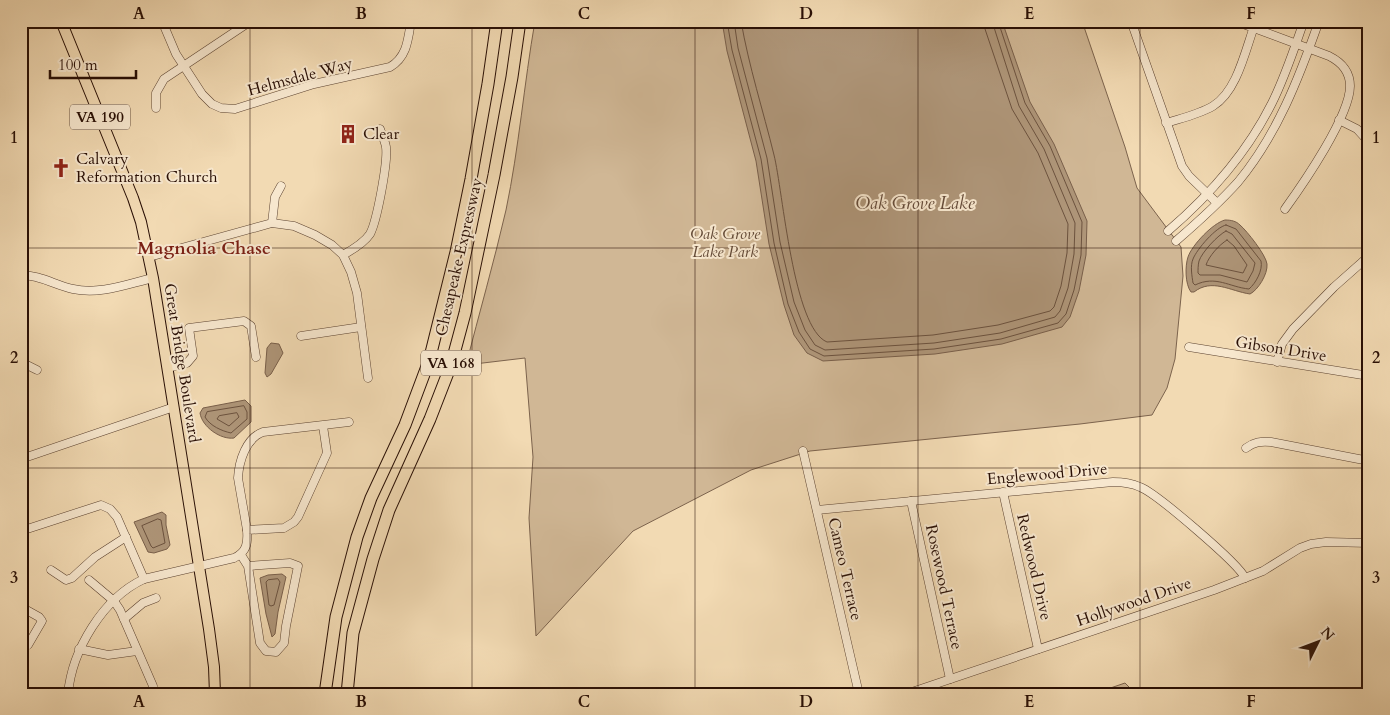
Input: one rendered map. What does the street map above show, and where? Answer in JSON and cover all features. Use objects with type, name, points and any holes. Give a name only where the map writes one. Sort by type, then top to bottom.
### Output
[{"type":"highway","name":"Chesapeake Expressway","points":[[325,694],[336,617],[357,536],[371,498],[405,425],[429,361],[456,252],[471,179],[498,21]]},
{"type":"highway","name":"Chesapeake Expressway","points":[[347,694],[354,634],[373,559],[389,510],[430,419],[451,365],[465,312],[494,176],[520,21]]},
{"type":"main road","name":"Great Bridge Boulevard","points":[[60,21],[133,198],[141,222],[153,278],[168,368],[212,650],[215,694]]},
{"type":"street","name":"Helmsdale Way","points":[[162,21],[170,41],[184,66],[208,101],[221,108],[235,109],[314,84],[390,67],[398,61],[406,50],[411,21]]},
{"type":"street","points":[[156,108],[156,93],[162,82],[170,74],[251,21]]},
{"type":"street","points":[[1131,21],[1182,166],[1217,203]]},
{"type":"street","points":[[1234,21],[1255,24],[1296,44],[1335,59],[1347,73],[1350,86],[1349,95],[1339,120],[1313,168],[1285,209]]},
{"type":"street","points":[[1168,231],[1208,194],[1240,155],[1261,123],[1282,81],[1304,21]]},
{"type":"street","points":[[1176,241],[1217,203],[1242,176],[1269,136],[1289,99],[1319,21]]},
{"type":"street","points":[[1166,123],[1207,109],[1224,97],[1233,83],[1255,24]]},
{"type":"street","points":[[1339,120],[1357,129],[1367,140]]},
{"type":"street","points":[[343,255],[369,236],[375,223],[386,148],[380,129]]},
{"type":"street","points":[[272,223],[275,197],[281,186]]},
{"type":"street","points":[[149,257],[272,223],[294,226],[315,235],[332,245],[343,255],[354,281],[368,378]]},
{"type":"street","points":[[1277,362],[1282,344],[1294,329],[1334,287],[1369,256]]},
{"type":"street","points":[[21,275],[41,277],[62,286],[87,291],[153,278]]},
{"type":"street","points":[[168,368],[188,363],[193,356],[189,328],[244,321],[251,326],[256,357]]},
{"type":"street","points":[[301,336],[361,327]]},
{"type":"street","name":"Gibson Drive","points":[[1189,347],[1369,376]]},
{"type":"street","points":[[21,362],[37,370]]},
{"type":"street","points":[[21,459],[174,407]]},
{"type":"street","points":[[68,694],[72,669],[87,635],[114,602],[135,583],[144,579],[234,558],[241,555],[246,549],[248,530],[238,470],[247,446],[254,436],[263,432],[349,422]]},
{"type":"street","points":[[248,530],[284,528],[298,517],[327,453],[323,426]]},
{"type":"street","points":[[1246,448],[1257,442],[1271,442],[1369,461]]},
{"type":"street","name":"Cameo Terrace","points":[[803,451],[859,694]]},
{"type":"street","name":"Englewood Drive","points":[[817,510],[1113,482],[1126,483],[1140,487],[1160,500],[1240,571],[1244,578]]},
{"type":"street","name":"Redwood Drive","points":[[1003,492],[1038,649]]},
{"type":"street","name":"Rosewood Terrace","points":[[911,501],[950,679]]},
{"type":"street","points":[[21,531],[102,505],[110,509],[117,518],[144,579]]},
{"type":"street","points":[[51,570],[66,580],[72,578],[95,557],[126,537]]},
{"type":"street","name":"Hollywood Drive","points":[[906,694],[1244,578],[1275,565],[1300,548],[1311,544],[1326,542],[1369,543]]},
{"type":"street","points":[[241,555],[248,566],[260,643],[266,651],[276,652],[284,643],[298,566],[290,563],[248,566]]},
{"type":"street","points":[[89,580],[114,602],[124,619],[152,686]]},
{"type":"street","points":[[124,619],[143,603],[156,598]]},
{"type":"street","points":[[21,606],[39,617],[42,621],[28,645]]},
{"type":"street","points":[[80,649],[108,655],[136,651]]},
{"type":"green space","name":"Oak Grove Lake Park","points":[[535,21],[1082,21],[1137,188],[1181,247],[1183,276],[1175,359],[1167,388],[1152,415],[810,451],[751,470],[633,531],[536,636],[529,518],[533,457],[525,358],[466,365],[506,210]]},
{"type":"green space","points":[[1125,683],[1136,694],[1093,694]]},
{"type":"water","name":"Oak Grove Lake","points":[[722,21],[1002,21],[1030,102],[1054,144],[1087,221],[1086,255],[1079,291],[1070,317],[1062,327],[1002,344],[935,354],[823,361],[807,353],[794,335],[784,305],[769,244],[756,161],[727,51]]},
{"type":"water","points":[[1225,220],[1238,224],[1260,249],[1267,264],[1264,277],[1250,294],[1214,286],[1208,286],[1191,292],[1186,275],[1190,252],[1209,230]]},
{"type":"water","points":[[271,343],[279,344],[283,353],[271,374],[267,377],[265,373],[267,348]]},
{"type":"water","points":[[245,400],[251,406],[251,422],[234,438],[218,435],[204,423],[200,413],[203,408]]},
{"type":"water","points":[[162,512],[166,515],[170,545],[167,549],[154,553],[148,552],[134,522]]},
{"type":"water","points":[[282,574],[286,577],[275,634],[272,637],[260,578],[268,575]]},
{"type":"place","name":"Clear","points":[[348,134]]},
{"type":"place","name":"Calvary Reformation Church","points":[[61,168]]},
{"type":"district","name":"Magnolia Chase","points":[[204,248]]}]
